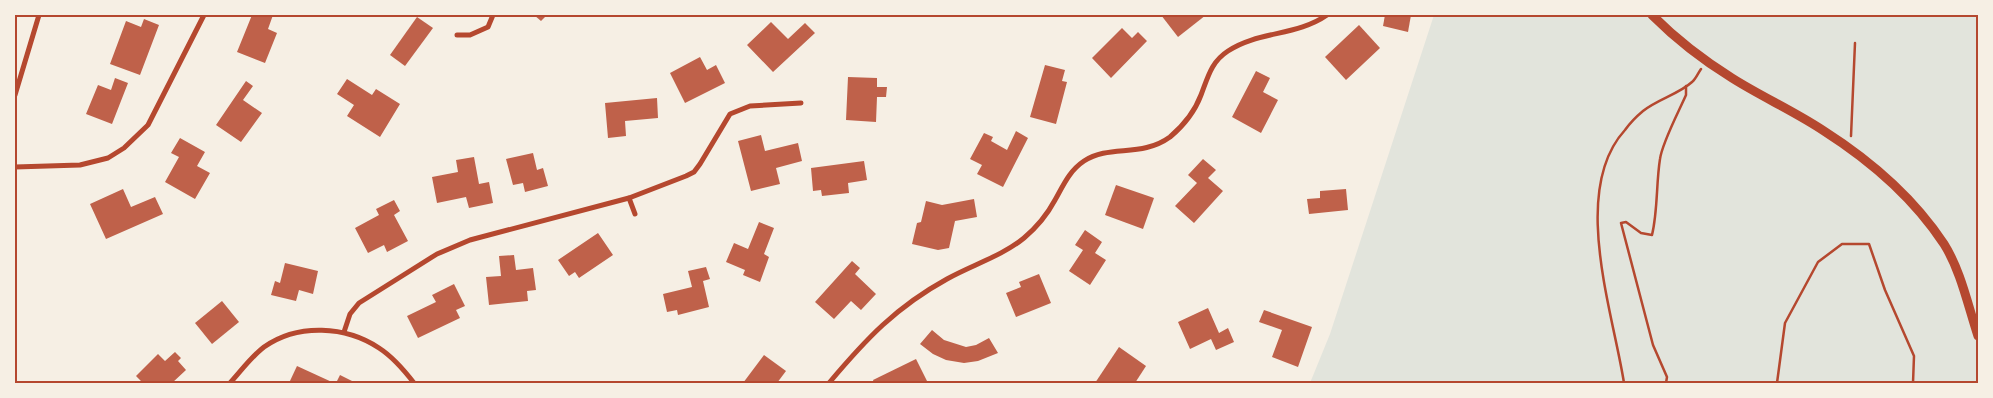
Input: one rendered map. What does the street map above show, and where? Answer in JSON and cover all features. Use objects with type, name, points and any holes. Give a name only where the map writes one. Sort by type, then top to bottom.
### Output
[{"type":"street","points":[[15,95],[39,15]]},
{"type":"street","points":[[15,167],[80,165],[108,158],[124,148],[148,125],[204,15]]},
{"type":"street","points":[[457,35],[470,35],[488,27],[493,15]]},
{"type":"street","points":[[829,383],[874,332],[907,305],[948,278],[1012,247],[1036,228],[1073,170],[1082,163],[1092,156],[1156,145],[1178,130],[1195,107],[1212,67],[1228,50],[1251,40],[1309,26],[1327,15]]},
{"type":"street","points":[[1652,15],[1707,61],[1731,78],[1822,130],[1895,184],[1917,208],[1945,245],[1959,276],[1978,336]]},
{"type":"street","points":[[344,332],[350,314],[365,298],[437,254],[453,246],[510,228],[629,198],[694,172],[730,114],[750,106],[801,103]]},
{"type":"street","points":[[629,198],[635,214]]},
{"type":"street","points":[[230,383],[253,356],[265,347],[279,339],[312,330],[344,332],[365,340],[380,348],[391,357],[414,383]]},
{"type":"path","points":[[1850,149],[1855,43]]},
{"type":"path","points":[[1624,383],[1619,350],[1604,288],[1596,206],[1601,173],[1623,131],[1644,111],[1693,82],[1707,61]]},
{"type":"path","points":[[1666,383],[1667,377],[1653,345],[1621,223],[1626,222],[1641,234],[1652,235],[1656,220],[1660,156],[1686,95],[1686,86]]},
{"type":"path","points":[[1777,383],[1785,323],[1818,262],[1842,244],[1869,244],[1885,290],[1914,356],[1913,383]]},
{"type":"shaded area","points":[[1434,15],[1978,15],[1978,383],[1310,383],[1330,334]]},
{"type":"building","points":[[252,15],[273,15],[268,29],[277,33],[265,63],[237,52]]},
{"type":"building","points":[[534,15],[547,15],[541,21]]},
{"type":"building","points":[[1161,15],[1206,15],[1178,37]]},
{"type":"building","points":[[1385,15],[1411,15],[1408,32],[1383,26]]},
{"type":"building","points":[[417,17],[433,28],[405,66],[390,55]]},
{"type":"building","points":[[144,19],[159,25],[140,75],[110,64],[126,21],[141,27]]},
{"type":"building","points":[[771,22],[788,39],[805,23],[815,33],[773,72],[747,45]]},
{"type":"building","points":[[1359,25],[1380,48],[1346,80],[1325,57]]},
{"type":"building","points":[[1122,28],[1132,38],[1138,32],[1147,41],[1111,78],[1092,58]]},
{"type":"building","points":[[700,57],[707,70],[716,65],[725,83],[685,103],[670,73]]},
{"type":"building","points":[[1045,65],[1065,70],[1062,81],[1067,82],[1056,124],[1030,117]]},
{"type":"building","points":[[1256,71],[1270,78],[1263,92],[1278,100],[1261,133],[1232,117]]},
{"type":"building","points":[[848,77],[877,78],[877,87],[887,87],[886,97],[877,97],[876,122],[846,120]]},
{"type":"building","points":[[115,78],[128,83],[112,124],[86,114],[98,85],[111,90]]},
{"type":"building","points":[[347,79],[372,95],[376,89],[400,104],[380,137],[347,116],[354,105],[337,94]]},
{"type":"building","points":[[246,81],[253,86],[243,100],[262,113],[241,142],[216,125]]},
{"type":"building","points":[[657,98],[658,118],[625,121],[626,136],[608,138],[605,103]]},
{"type":"building","points":[[1016,131],[1028,138],[1003,187],[977,174],[982,165],[970,159],[984,133],[993,137],[991,141],[1007,150]]},
{"type":"building","points":[[761,135],[765,151],[798,143],[802,161],[776,168],[780,184],[751,191],[738,141]]},
{"type":"building","points":[[180,138],[205,152],[197,166],[210,173],[195,199],[165,182],[179,157],[171,153]]},
{"type":"building","points":[[533,153],[537,170],[543,168],[548,186],[525,192],[523,183],[513,185],[506,159]]},
{"type":"building","points":[[474,157],[479,184],[489,182],[493,203],[469,208],[466,197],[437,203],[432,177],[458,172],[456,160]]},
{"type":"building","points":[[1203,159],[1216,170],[1208,178],[1223,191],[1194,223],[1175,206],[1197,183],[1188,175]]},
{"type":"building","points":[[864,161],[867,180],[848,183],[849,193],[822,196],[821,190],[813,191],[811,168]]},
{"type":"building","points":[[1116,185],[1154,198],[1143,229],[1105,215]]},
{"type":"building","points":[[123,189],[131,207],[155,197],[163,214],[106,239],[90,204]]},
{"type":"building","points":[[1346,189],[1348,210],[1309,214],[1307,199],[1320,198],[1320,191]]},
{"type":"building","points":[[974,199],[977,217],[955,221],[949,248],[938,250],[912,244],[917,223],[921,222],[926,201],[942,205]]},
{"type":"building","points":[[394,200],[400,211],[394,215],[408,241],[387,252],[384,245],[368,253],[355,228],[379,215],[376,209]]},
{"type":"building","points":[[759,222],[774,228],[764,254],[769,257],[760,282],[743,275],[745,270],[726,262],[734,243],[748,249]]},
{"type":"building","points":[[1085,230],[1102,242],[1095,253],[1106,260],[1090,285],[1069,271],[1083,250],[1075,245]]},
{"type":"building","points":[[598,233],[613,255],[579,278],[575,272],[569,276],[558,260]]},
{"type":"building","points":[[514,255],[516,270],[533,268],[536,290],[527,291],[528,301],[489,305],[486,277],[501,276],[499,256]]},
{"type":"building","points":[[852,261],[860,268],[855,274],[876,294],[861,310],[851,301],[834,319],[815,302]]},
{"type":"building","points":[[285,263],[318,271],[313,294],[299,290],[296,301],[271,295],[275,281],[280,283]]},
{"type":"building","points":[[706,267],[710,279],[703,281],[709,307],[678,315],[677,310],[667,312],[663,294],[692,287],[688,271]]},
{"type":"building","points":[[1039,274],[1051,303],[1016,317],[1006,293],[1021,287],[1019,282]]},
{"type":"building","points":[[454,284],[465,306],[456,310],[460,318],[418,338],[407,316],[436,302],[432,295]]},
{"type":"building","points":[[222,301],[239,322],[212,344],[195,323]]},
{"type":"building","points":[[1208,308],[1219,333],[1228,328],[1234,342],[1216,350],[1211,339],[1190,349],[1178,322]]},
{"type":"building","points":[[1264,310],[1312,327],[1298,367],[1272,357],[1282,330],[1259,322]]},
{"type":"building","points":[[932,330],[944,340],[966,347],[976,345],[989,338],[998,353],[978,361],[964,363],[946,360],[933,354],[920,344]]},
{"type":"building","points":[[1119,347],[1146,366],[1135,383],[1095,383]]},
{"type":"building","points":[[175,352],[181,358],[178,361],[186,370],[172,383],[143,383],[136,376],[158,354],[165,361]]},
{"type":"building","points":[[764,355],[786,371],[777,383],[743,383]]},
{"type":"building","points":[[916,359],[928,383],[874,383],[873,380]]},
{"type":"building","points":[[297,366],[334,383],[289,383]]},
{"type":"building","points":[[340,375],[356,383],[336,383]]}]
